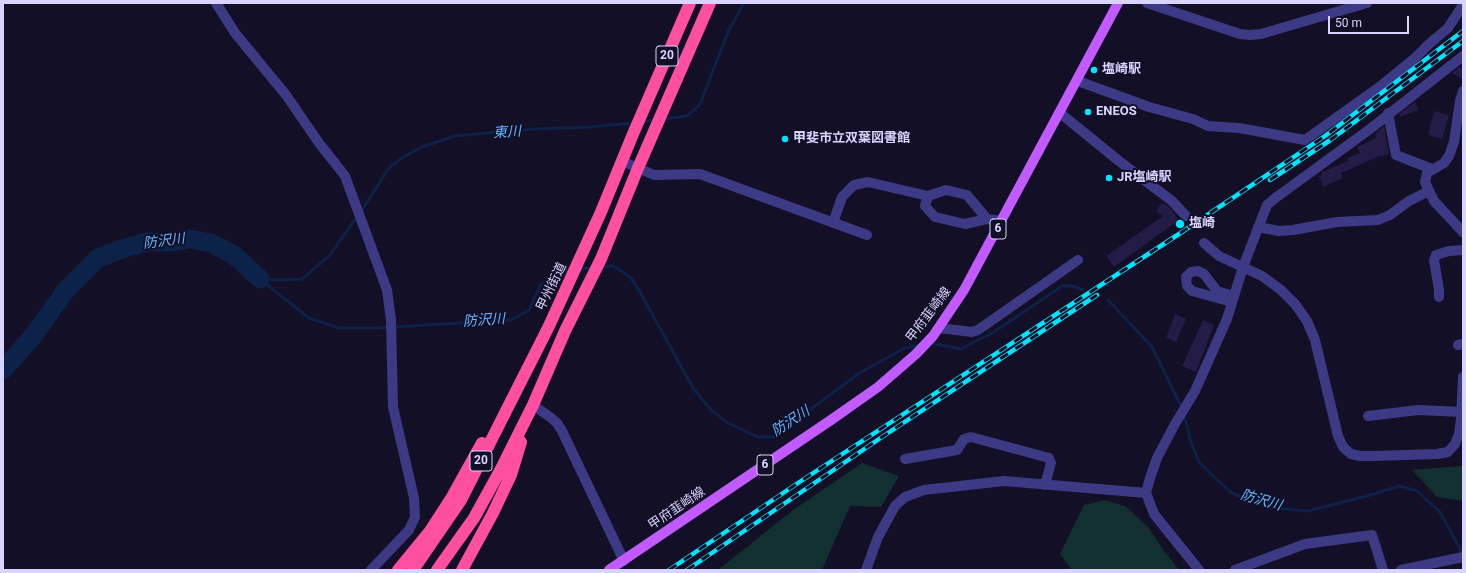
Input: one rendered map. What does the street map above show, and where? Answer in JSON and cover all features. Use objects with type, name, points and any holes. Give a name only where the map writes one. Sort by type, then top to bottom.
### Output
[{"type":"highway","name":"甲州街道","points":[[413,570],[461,500],[570,282],[690,3]]},
{"type":"highway","name":"20","points":[[437,570],[474,518],[534,405],[565,331],[601,259],[638,168],[710,3]]},
{"type":"highway","points":[[398,570],[430,531],[452,497],[519,374],[538,346]]},
{"type":"highway","points":[[462,570],[511,474],[534,405]]},
{"type":"main road","name":"甲府韮崎線","points":[[608,570],[624,561],[878,387],[916,354],[936,332],[964,290],[1118,3]]},
{"type":"street","points":[[216,3],[235,33],[286,94],[319,143],[345,176],[387,290],[391,320],[393,407],[414,498],[415,517],[409,530],[371,570]]},
{"type":"street","points":[[1147,3],[1240,34],[1250,35],[1261,34],[1367,3]]},
{"type":"street","points":[[1078,80],[1149,106],[1192,119],[1208,126],[1239,128],[1305,140],[1414,60],[1429,44],[1448,28],[1463,5]]},
{"type":"street","points":[[1199,570],[1154,514],[1146,493],[1157,458],[1175,424],[1188,404],[1214,350],[1227,319],[1243,267],[1267,205],[1274,198],[1315,170],[1462,57]]},
{"type":"street","points":[[1463,91],[1460,101],[1454,142],[1449,156],[1444,163],[1427,173],[1425,182],[1434,201],[1463,232]]},
{"type":"street","points":[[1060,113],[1119,161],[1172,201],[1186,216]]},
{"type":"street","points":[[1388,114],[1396,155],[1432,169]]},
{"type":"street","points":[[622,161],[654,175],[700,174],[867,235]]},
{"type":"street","points":[[833,223],[842,198],[854,185],[868,182],[928,196],[946,190],[967,195],[987,219]]},
{"type":"street","points":[[1258,227],[1293,230],[1337,222],[1378,220],[1390,215],[1409,201],[1429,190]]},
{"type":"street","points":[[928,196],[925,206],[935,217],[965,224],[987,219],[1002,221]]},
{"type":"street","points":[[1204,243],[1219,256],[1262,276],[1281,290],[1295,304],[1307,321],[1315,340],[1338,436],[1343,447],[1350,454],[1373,456],[1437,454],[1448,452],[1455,444],[1459,434],[1462,411],[1463,377]]},
{"type":"street","points":[[1439,297],[1434,260],[1436,255],[1449,251],[1463,250]]},
{"type":"street","points":[[936,332],[972,332],[978,330],[1078,260]]},
{"type":"street","points":[[534,405],[557,423],[562,431],[624,561]]},
{"type":"street","points":[[1368,416],[1418,410],[1462,411]]},
{"type":"street","points":[[905,459],[957,450],[964,439],[971,437],[1049,458],[1051,463],[1045,485]]},
{"type":"street","points":[[866,570],[878,537],[894,506],[905,497],[924,490],[1004,481],[1146,493]]},
{"type":"street","points":[[1235,570],[1305,544],[1372,535],[1383,570]]},
{"type":"street","points":[[1401,570],[1462,558]]},
{"type":"green space","points":[[862,463],[899,476],[881,507],[850,506],[822,570],[718,570],[793,510]]},
{"type":"green space","points":[[1463,466],[1463,501],[1437,497],[1412,470]]},
{"type":"green space","points":[[1105,500],[1125,506],[1148,527],[1179,570],[1072,570],[1060,554],[1084,505]]},
{"type":"building","points":[[1459,67],[1463,70],[1463,79],[1452,73]]},
{"type":"building","points":[[1415,102],[1418,110],[1400,117],[1399,114]]},
{"type":"building","points":[[1434,111],[1449,115],[1442,139],[1428,135]]},
{"type":"building","points":[[1384,126],[1389,154],[1382,155],[1341,173],[1343,178],[1323,187],[1319,176],[1322,175],[1322,172],[1348,161],[1347,158],[1360,153],[1357,147],[1376,138],[1375,134]]},
{"type":"building","points":[[1162,203],[1169,207],[1179,220],[1114,267],[1106,256],[1163,216],[1156,211]]},
{"type":"building","points":[[1175,314],[1186,319],[1176,342],[1166,338]]},
{"type":"building","points":[[1203,320],[1214,325],[1196,372],[1182,366]]},
{"type":"waterway","name":"東川","points":[[663,119],[687,116],[700,104],[728,32],[744,3]]},
{"type":"waterway","name":"東川","points":[[641,122],[655,120]]},
{"type":"waterway","name":"東川","points":[[360,213],[389,168],[403,157],[422,147],[455,136],[634,123]]},
{"type":"waterway","name":"東川","points":[[261,279],[302,279],[329,256],[357,217]]},
{"type":"waterway","name":"防沢川","points":[[3,370],[33,336],[66,290],[98,258],[122,249],[146,242],[171,242],[190,239],[211,243],[234,255],[260,279]]},
{"type":"waterway","name":"防沢川","points":[[600,267],[613,266],[629,276],[636,285],[693,388],[710,409],[726,422],[758,437],[773,437],[861,372],[905,348],[921,345]]},
{"type":"waterway","name":"防沢川","points":[[579,269],[593,268]]},
{"type":"waterway","name":"防沢川","points":[[260,279],[309,318],[339,328],[376,328],[511,320],[529,310],[540,286],[547,280],[571,270]]},
{"type":"waterway","name":"防沢川","points":[[930,343],[961,349],[994,332],[1062,286],[1072,286],[1083,290]]},
{"type":"waterway","name":"防沢川","points":[[1108,300],[1152,347],[1182,408]]},
{"type":"waterway","name":"防沢川","points":[[1184,414],[1191,442],[1199,462],[1232,493],[1273,508],[1308,511],[1399,486],[1417,491],[1440,512],[1463,554]]},
{"type":"railway","points":[[669,570],[798,483],[1179,234],[1325,136],[1463,31]]},
{"type":"railway","points":[[1270,180],[1329,141],[1463,41]]},
{"type":"railway","points":[[687,570],[882,437],[1097,295]]},
{"type":"place","name":"塩崎駅","points":[[1094,70]]},
{"type":"place","name":"ENEOS","points":[[1088,112]]},
{"type":"place","name":"甲斐市立双葉図書館","points":[[785,139]]},
{"type":"place","name":"JR塩崎駅","points":[[1109,178]]},
{"type":"place","name":"塩崎","points":[[1180,224]]}]
